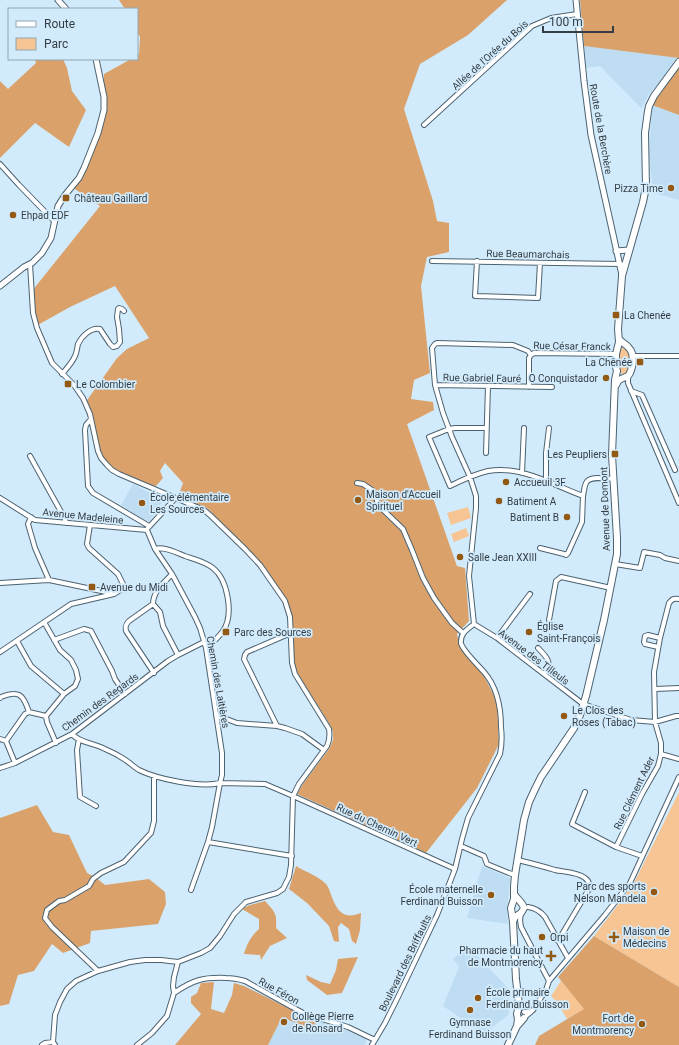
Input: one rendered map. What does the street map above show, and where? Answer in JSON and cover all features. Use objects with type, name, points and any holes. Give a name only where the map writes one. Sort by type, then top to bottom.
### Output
[{"type":"main road","points":[[621,262],[629,250],[646,187],[645,133],[649,106],[657,91],[679,62]]},
{"type":"main road","name":"Avenue de Domont","points":[[521,909],[518,902],[513,904],[524,820],[532,794],[541,777],[574,728],[583,704],[611,588],[615,564],[617,538],[612,442],[619,339],[618,329],[622,276],[621,262]]},
{"type":"main road","points":[[615,387],[619,380],[626,378],[632,369],[631,350],[619,339]]},
{"type":"main road","points":[[617,351],[621,346],[625,345]]},
{"type":"main road","points":[[617,371],[619,375],[626,378]]},
{"type":"main road","points":[[508,1045],[522,1014],[518,1001],[513,922],[521,909],[514,894]]},
{"type":"street","points":[[58,0],[65,8]]},
{"type":"street","name":"Route de la Berchère","points":[[576,0],[582,68],[592,138],[616,251],[621,262]]},
{"type":"street","name":"Allée de l'Orée du Bois","points":[[424,125],[532,26],[551,18],[577,14]]},
{"type":"street","points":[[0,286],[24,267],[36,260],[42,253],[49,243],[56,211],[60,202],[79,178],[83,169],[102,121],[104,110],[104,97],[96,60]]},
{"type":"street","points":[[0,164],[52,220],[54,220]]},
{"type":"street","points":[[616,251],[629,250]]},
{"type":"street","name":"Rue Beaumarchais","points":[[432,260],[621,262]]},
{"type":"street","points":[[477,261],[475,296],[538,298],[540,262]]},
{"type":"street","points":[[30,264],[33,313],[37,328],[52,363],[74,386],[83,398],[91,419],[101,458],[112,470],[119,474],[204,510],[260,565],[285,601],[290,617],[292,663],[295,674],[329,729],[330,740],[299,784],[293,796],[291,865],[289,877],[282,889],[277,894],[246,902],[234,914],[220,936],[210,948],[201,953],[178,962],[161,960],[130,962],[98,971],[76,981],[63,995],[55,1015],[54,1044],[45,1043],[42,1045]]},
{"type":"street","points":[[62,374],[76,355],[78,345],[81,340],[91,330],[96,328],[100,329],[110,344],[117,346],[120,342],[117,312],[119,308],[124,311]]},
{"type":"street","name":"Rue César Franck","points":[[435,385],[432,348],[437,343],[512,345],[528,351],[531,355],[534,353],[617,351]]},
{"type":"street","name":"Rue Gabriel Fauré","points":[[529,387],[529,358],[531,355]]},
{"type":"street","points":[[632,356],[679,356]]},
{"type":"street","points":[[626,378],[679,503]]},
{"type":"street","points":[[357,483],[363,484],[372,490],[378,505],[403,530],[423,578],[434,598],[452,623],[463,633],[474,624],[469,576],[476,496],[470,477],[443,413],[435,385]]},
{"type":"street","name":"Rue Gabriel Fauré","points":[[435,385],[552,387]]},
{"type":"street","points":[[486,453],[488,386]]},
{"type":"street","points":[[632,392],[642,395],[675,470]]},
{"type":"street","points":[[91,419],[86,425],[85,430],[88,486],[93,492],[148,528],[175,498]]},
{"type":"street","points":[[486,428],[455,428],[429,437],[450,486],[488,471],[504,470],[522,473],[546,480],[583,496]]},
{"type":"street","points":[[522,473],[524,428]]},
{"type":"street","points":[[546,480],[548,428]]},
{"type":"street","points":[[30,456],[66,523]]},
{"type":"street","points":[[540,548],[564,554],[568,553],[582,522],[583,496],[589,479],[614,478]]},
{"type":"street","name":"Avenue Madeleine","points":[[0,498],[35,520],[148,528]]},
{"type":"street","points":[[31,517],[28,524],[35,548],[49,580]]},
{"type":"street","points":[[0,652],[71,604],[114,594],[122,589],[123,584],[118,574],[89,548],[87,544],[90,525]]},
{"type":"street","name":"Chemin des Laitières","points":[[148,528],[156,549],[172,574],[200,628],[206,648],[222,753],[222,775],[212,827],[191,890]]},
{"type":"street","points":[[156,549],[159,548],[172,551],[208,564],[219,574],[222,579],[228,602],[228,618],[224,630],[206,648]]},
{"type":"street","points":[[615,564],[640,568],[644,552],[679,561]]},
{"type":"street","points":[[172,574],[157,590],[153,598],[153,604],[160,612],[163,626],[178,655]]},
{"type":"street","points":[[549,620],[556,581],[561,578],[611,588]]},
{"type":"street","points":[[0,583],[49,580],[114,594]]},
{"type":"street","points":[[497,638],[530,594]]},
{"type":"street","name":"Rue Clément Ader","points":[[616,847],[642,794],[658,766],[661,754],[661,743],[655,722],[654,672],[658,647],[669,603],[672,599],[679,599]]},
{"type":"street","points":[[153,604],[126,624],[125,627],[126,631],[154,673]]},
{"type":"street","points":[[44,622],[60,650],[71,660],[76,670],[78,679],[75,686],[64,694],[46,716],[56,743]]},
{"type":"street","name":"Avenue des Tilleuls","points":[[474,624],[497,638],[583,704],[631,720],[655,722]]},
{"type":"street","points":[[54,640],[84,629],[91,631],[112,670],[115,679],[125,694]]},
{"type":"street","points":[[278,726],[244,659],[247,652],[252,649],[291,633]]},
{"type":"street","name":"Boulevard des Briffaults","points":[[372,1045],[398,997],[437,915],[455,870],[468,818],[500,754],[502,745],[501,712],[497,694],[486,674],[462,647],[461,637],[463,633]]},
{"type":"street","points":[[658,647],[646,644],[644,642],[646,636],[648,635],[660,638]]},
{"type":"street","points":[[17,641],[31,666],[64,694]]},
{"type":"street","name":"Chemin des Regards","points":[[0,768],[15,763],[72,734],[168,661],[204,642]]},
{"type":"street","points":[[538,648],[544,654],[549,664],[548,669],[544,674]]},
{"type":"street","points":[[655,689],[679,688]]},
{"type":"street","points":[[0,698],[1,696],[12,693],[18,694],[26,701],[30,712]]},
{"type":"street","points":[[6,741],[25,714],[30,712],[46,716]]},
{"type":"street","points":[[216,715],[237,723],[278,726],[302,734],[324,750]]},
{"type":"street","points":[[655,722],[679,716]]},
{"type":"street","name":"Rue du Chemin Vert","points":[[72,734],[74,737],[104,748],[123,758],[138,769],[154,776],[181,782],[213,784],[265,784],[455,870]]},
{"type":"street","points":[[0,739],[6,741],[15,763]]},
{"type":"street","points":[[79,739],[77,750],[80,797],[96,806]]},
{"type":"street","points":[[661,754],[679,759]]},
{"type":"street","points":[[98,971],[52,927],[45,918],[47,910],[59,901],[65,900],[89,886],[93,879],[101,873],[124,862],[151,833],[154,821],[154,776]]},
{"type":"street","points":[[522,1014],[533,1010],[546,990],[549,981],[630,883],[679,776]]},
{"type":"street","points":[[585,792],[572,824],[616,847],[642,856]]},
{"type":"street","points":[[208,842],[292,856]]},
{"type":"street","points":[[460,846],[484,856],[487,864],[516,875]]},
{"type":"street","points":[[518,860],[580,875],[588,880],[590,885],[589,889],[558,941]]},
{"type":"street","points":[[549,981],[521,927],[521,909],[533,908],[541,912],[568,958]]},
{"type":"street","points":[[137,1045],[152,1033],[167,1016],[174,993],[174,977],[178,962]]},
{"type":"street","name":"Rue Féron","points":[[174,993],[187,984],[197,980],[214,978],[238,979],[245,981],[303,1013],[348,1027],[375,1040]]},
{"type":"shaded area","points":[[119,0],[507,0],[468,35],[420,64],[404,109],[433,201],[437,221],[449,223],[449,252],[427,257],[421,286],[430,373],[414,380],[411,399],[433,402],[434,410],[407,424],[457,566],[465,568],[469,621],[457,634],[459,644],[484,676],[497,702],[499,744],[477,788],[426,853],[297,794],[329,749],[333,740],[333,732],[296,671],[294,662],[293,618],[286,600],[258,559],[207,508],[180,497],[179,494],[183,483],[165,463],[160,471],[163,478],[156,486],[126,476],[101,458],[85,403],[117,358],[127,349],[149,338],[115,286],[70,307],[36,326],[32,291],[100,206],[72,187],[79,178],[98,133],[104,97],[104,74],[129,60],[138,60],[140,37],[138,33],[138,8],[124,8]]},
{"type":"shaded area","points":[[580,0],[679,0],[679,58],[584,46]]},
{"type":"shaded area","points":[[584,46],[677,57],[659,83],[649,94],[642,106],[642,109],[600,66],[586,68]]},
{"type":"shaded area","points":[[35,60],[63,60],[67,68],[72,91],[86,110],[69,147],[35,123],[0,158],[0,81],[8,89],[36,63]]},
{"type":"shaded area","points":[[679,67],[679,115],[652,105]]},
{"type":"shaded area","points":[[652,105],[679,115],[679,200],[650,192],[652,185],[649,154]]},
{"type":"shaded area","name":"École élémentaire Les Sources","points":[[133,484],[163,500],[150,521],[146,521],[121,505]]},
{"type":"shaded area","points":[[37,805],[53,832],[69,835],[87,873],[105,885],[149,879],[165,892],[166,904],[158,924],[91,931],[90,943],[63,953],[52,944],[34,971],[18,975],[9,1004],[0,1006],[0,818]]},
{"type":"shaded area","points":[[296,866],[326,884],[340,912],[349,915],[361,913],[360,930],[356,944],[352,941],[349,929],[341,923],[338,927],[339,942],[334,941],[329,926],[307,903],[289,889]]},
{"type":"shaded area","name":"École maternelle Ferdinand Buisson","points":[[482,866],[510,878],[507,912],[508,924],[467,918]]},
{"type":"shaded area","points":[[265,901],[275,913],[276,928],[287,938],[270,946],[261,960],[260,955],[244,954],[250,940],[259,929],[259,919],[242,909]]},
{"type":"shaded area","points":[[594,936],[679,987],[679,1045],[535,1045],[539,1036],[584,1009],[558,977]]},
{"type":"shaded area","name":"École primaire Ferdinand Buisson","points":[[468,946],[509,989],[509,1014],[484,1034],[443,1006],[459,967],[453,959]]},
{"type":"shaded area","points":[[358,957],[342,993],[327,995],[307,980],[306,975],[321,982],[330,984],[336,970],[338,959]]},
{"type":"shaded area","points":[[214,982],[211,1009],[224,1013],[232,995],[234,983],[244,986],[316,1022],[312,1030],[282,1017],[268,1045],[175,1045],[201,1014],[191,1003],[191,997],[197,993],[201,983]]},
{"type":"shaded area","name":"Collège Pierre de Ronsard","points":[[255,991],[300,1014],[346,1029],[366,1038],[366,1042],[364,1045],[240,1045]]},
{"type":"green space","points":[[622,348],[626,348],[629,352],[628,368],[626,373],[623,374],[619,372],[619,351]]},
{"type":"green space","points":[[468,507],[471,518],[451,525],[447,513]]},
{"type":"green space","points":[[466,528],[469,536],[454,542],[451,534]]},
{"type":"green space","name":"Parc des sports Nelson Mandela","points":[[679,792],[679,987],[594,936],[633,885]]},
{"type":"green space","points":[[561,981],[585,1009],[567,1019],[557,1002],[551,996]]},
{"type":"place","name":"Pizza Time","points":[[671,188]]},
{"type":"place","name":"Château Gaillard","points":[[66,198]]},
{"type":"place","name":"Ehpad EDF","points":[[13,215]]},
{"type":"place","name":"La Chenée","points":[[616,315]]},
{"type":"place","name":"La Chênée","points":[[640,362]]},
{"type":"place","name":"O Conquistador","points":[[606,378]]},
{"type":"place","name":"Le Colombier","points":[[68,384]]},
{"type":"place","name":"Les Peupliers","points":[[615,454]]},
{"type":"place","name":"Accueuil 3F","points":[[506,482]]},
{"type":"place","name":"Maison d'Accueil Spirituel","points":[[358,500]]},
{"type":"place","name":"Batiment A","points":[[499,501]]},
{"type":"place","name":"École élémentaire Les Sources","points":[[142,503]]},
{"type":"place","name":"Batiment B","points":[[567,517]]},
{"type":"place","name":"Salle Jean XXIII","points":[[460,557]]},
{"type":"place","name":"Avenue du Midi","points":[[92,587]]},
{"type":"place","name":"Parc des Sources","points":[[226,632]]},
{"type":"place","name":"Église Saint-François","points":[[529,632]]},
{"type":"place","name":"Le Clos des Roses (Tabac)","points":[[564,716]]},
{"type":"place","name":"Parc des sports Nelson Mandela","points":[[654,892]]},
{"type":"place","name":"École maternelle Ferdinand Buisson","points":[[491,895]]},
{"type":"place","name":"Orpi","points":[[542,937]]},
{"type":"place","name":"Maison de Médecins","points":[[614,937]]},
{"type":"place","name":"Pharmacie du haut de Montmorency","points":[[551,956]]},
{"type":"place","name":"École primaire Ferdinand Buisson","points":[[478,998]]},
{"type":"place","name":"Gymnase Ferdinand Buisson","points":[[470,1010]]},
{"type":"place","name":"Collège Pierre de Ronsard","points":[[284,1022]]},
{"type":"place","name":"Fort de Montmorency","points":[[642,1024]]}]
